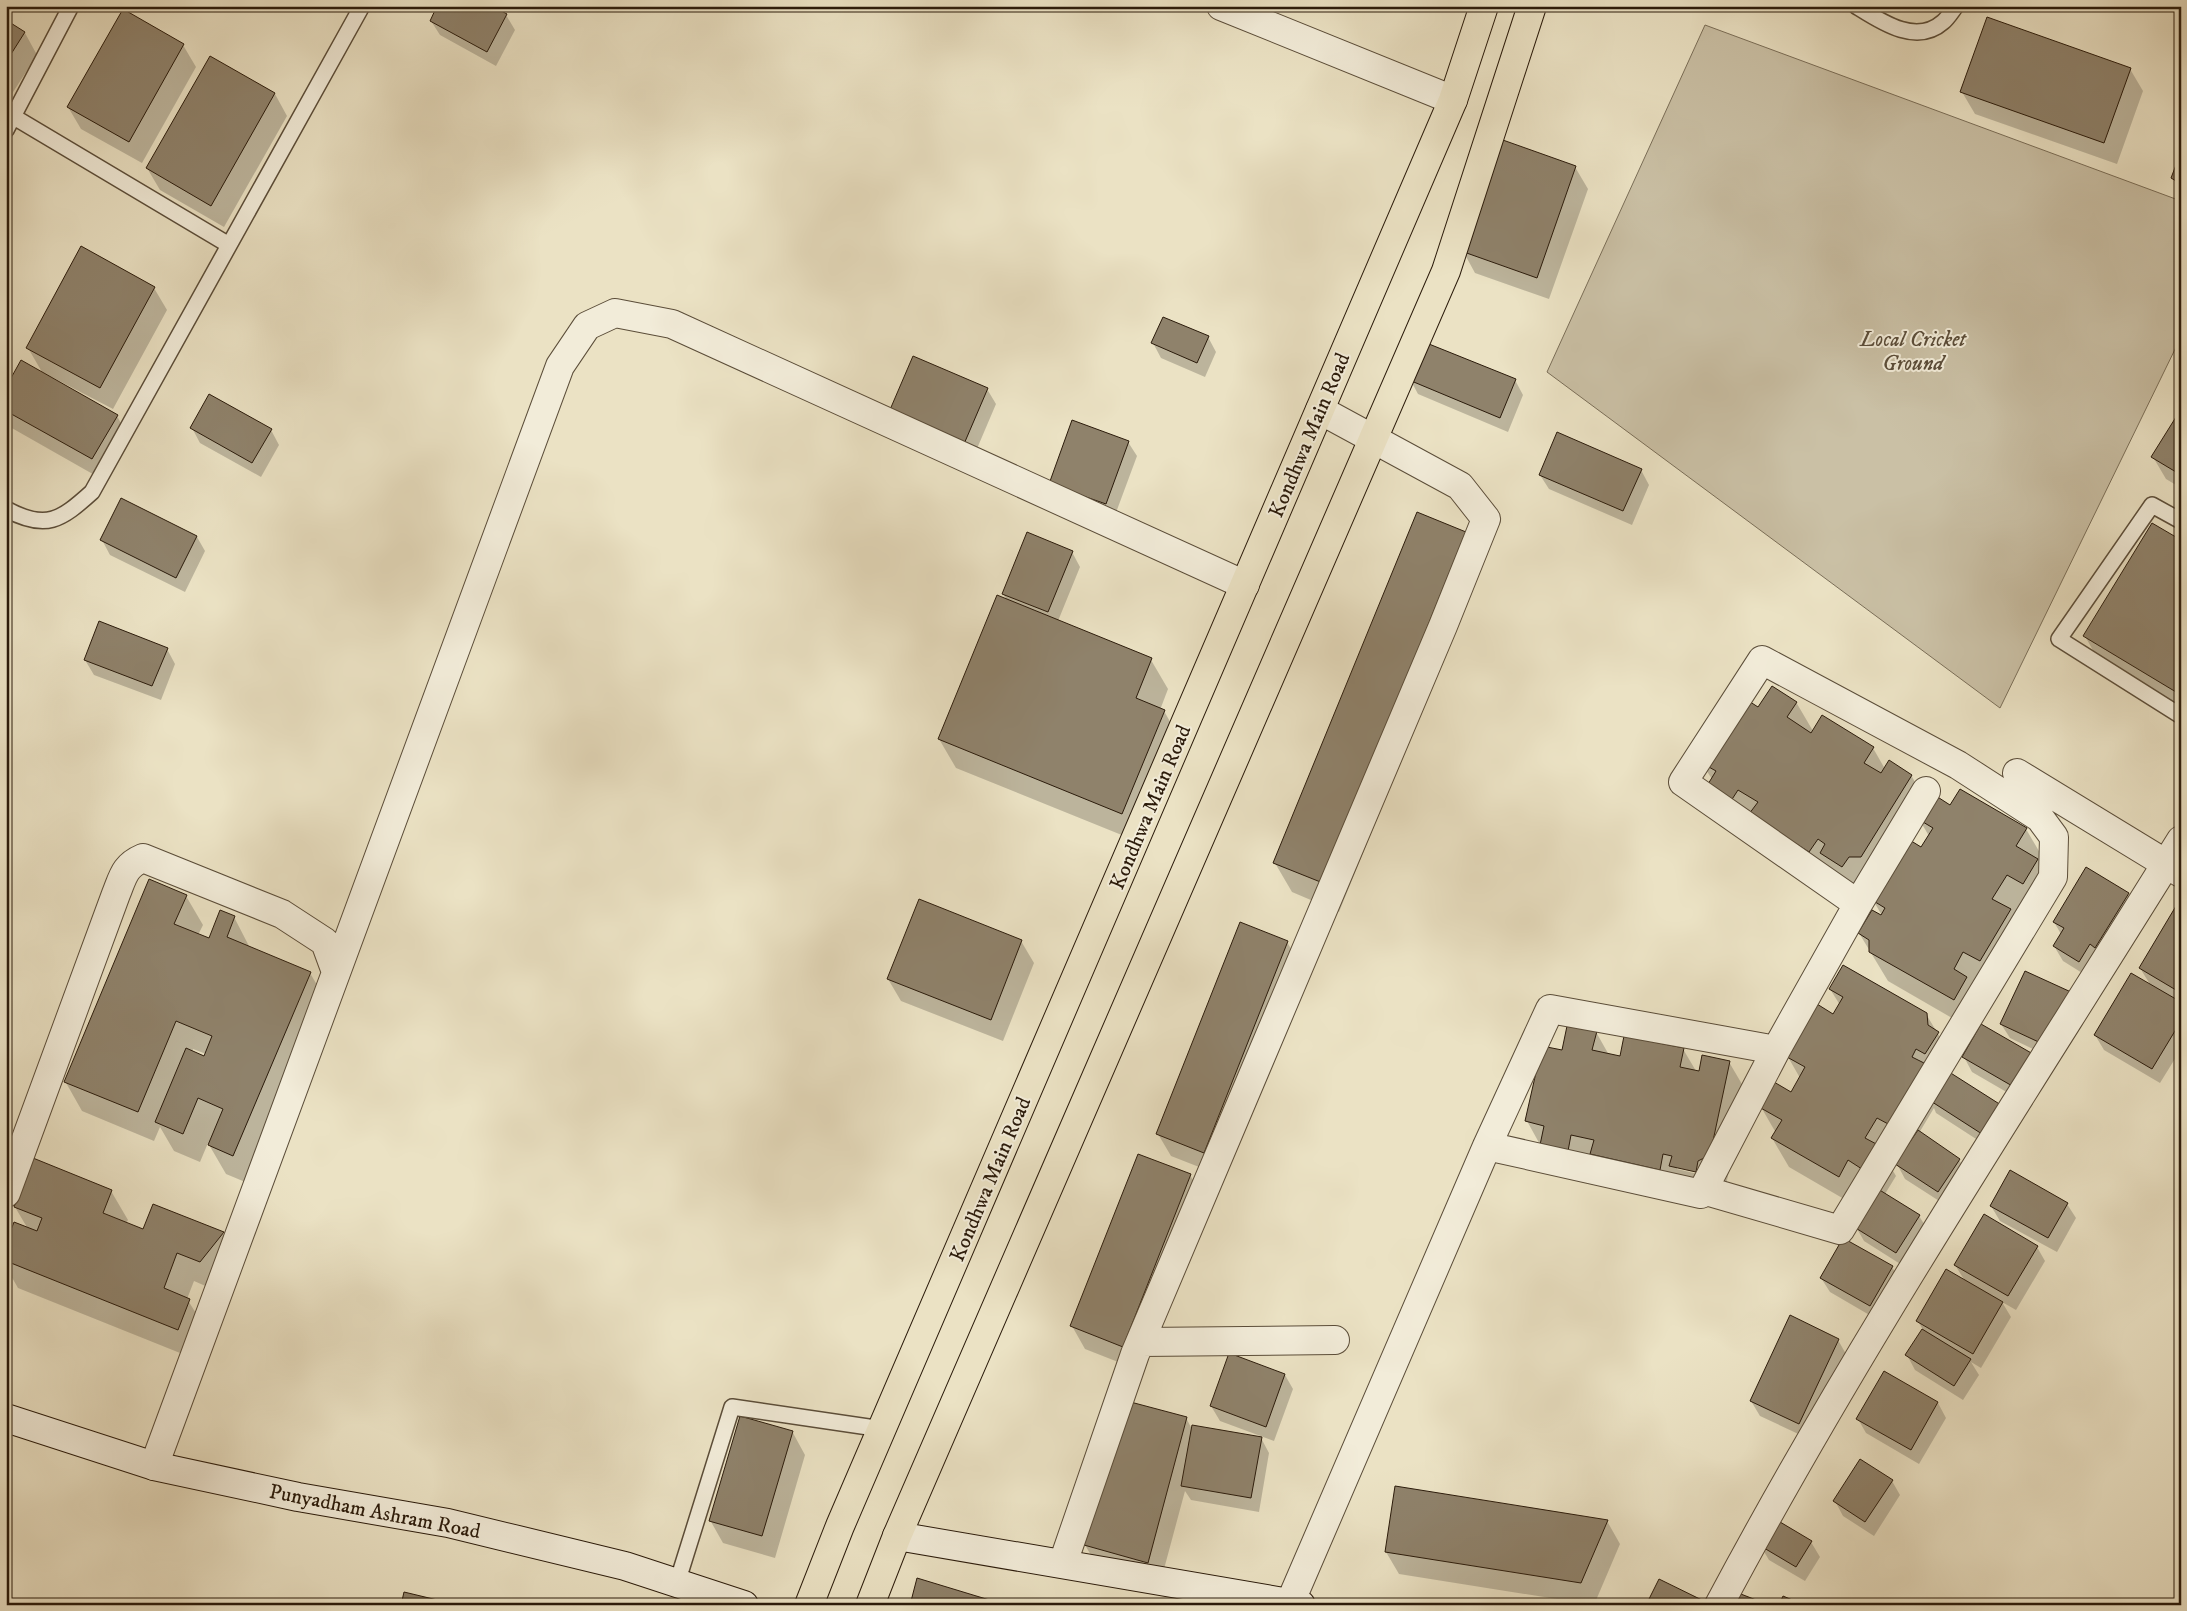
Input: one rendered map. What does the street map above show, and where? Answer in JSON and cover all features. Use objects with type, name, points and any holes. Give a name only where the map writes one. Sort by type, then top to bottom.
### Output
[{"type":"main road","name":"Kondhwa Main Road","points":[[809,1605],[882,1429],[1452,100],[1484,6]]},
{"type":"main road","points":[[870,1605],[897,1536],[1446,271],[1532,6]]},
{"type":"street","points":[[1220,6],[1452,100]]},
{"type":"street","points":[[154,1466],[560,366],[587,326],[615,313],[672,324],[1245,585]]},
{"type":"street","points":[[1064,1563],[1141,1342],[1443,626],[1486,519],[1460,486],[1320,410]]},
{"type":"street","points":[[1703,1190],[1840,1230],[2053,877],[2054,837],[2040,818],[1958,765],[1762,660],[1683,782],[1858,904]]},
{"type":"street","points":[[2017,773],[2173,869]]},
{"type":"street","points":[[1487,1146],[1701,1194],[1776,1050],[1858,904],[1926,791]]},
{"type":"street","points":[[1719,1605],[1759,1528],[1884,1314],[2173,869],[2181,840]]},
{"type":"street","points":[[6,1193],[119,887],[131,863],[143,858],[282,914],[325,942],[336,972]]},
{"type":"street","points":[[897,1536],[1296,1604],[1487,1146],[1550,1008],[1776,1050]]},
{"type":"street","points":[[1141,1342],[1335,1340]]},
{"type":"street","name":"Punyadham Ashram Road","points":[[6,1418],[154,1466],[298,1497],[448,1523],[625,1566],[744,1605]]},
{"type":"lane","points":[[6,130],[71,6]]},
{"type":"lane","points":[[6,509],[20,517],[44,523],[69,512],[92,492],[362,6]]},
{"type":"lane","points":[[1856,6],[1889,26],[1909,32],[1924,30],[1942,23],[1956,6]]},
{"type":"lane","points":[[14,117],[229,245]]},
{"type":"lane","points":[[2181,521],[2152,505],[2059,639],[2181,716]]},
{"type":"lane","points":[[677,1582],[732,1407],[882,1429]]},
{"type":"green space","name":"Local Cricket Ground","points":[[1705,25],[2181,201],[2181,337],[2000,708],[1547,372]]},
{"type":"building","points":[[437,6],[492,6],[507,14],[487,52],[430,21]]},
{"type":"building","points":[[123,9],[184,44],[129,142],[67,107]]},
{"type":"building","points":[[1987,17],[2131,68],[2104,143],[1960,92]]},
{"type":"building","points":[[6,20],[25,32],[6,62]]},
{"type":"building","points":[[210,56],[275,93],[211,206],[146,168]]},
{"type":"building","points":[[1500,139],[1576,166],[1537,278],[1461,251]]},
{"type":"building","points":[[2181,152],[2181,184],[2171,178]]},
{"type":"building","points":[[81,246],[155,287],[100,388],[26,348]]},
{"type":"building","points":[[1163,317],[1209,336],[1197,363],[1151,343]]},
{"type":"building","points":[[1424,342],[1516,379],[1500,418],[1409,380]]},
{"type":"building","points":[[913,356],[988,388],[964,444],[889,412]]},
{"type":"building","points":[[21,360],[118,415],[92,459],[6,411],[6,387]]},
{"type":"building","points":[[209,394],[272,429],[252,463],[190,428]]},
{"type":"building","points":[[2176,417],[2181,419],[2181,475],[2151,457]]},
{"type":"building","points":[[1072,420],[1129,441],[1106,504],[1049,484]]},
{"type":"building","points":[[1557,432],[1642,469],[1623,511],[1539,475]]},
{"type":"building","points":[[121,498],[197,536],[176,578],[100,540]]},
{"type":"building","points":[[1417,512],[1466,532],[1323,883],[1273,863]]},
{"type":"building","points":[[2152,523],[2181,540],[2181,695],[2083,636]]},
{"type":"building","points":[[1027,532],[1073,551],[1048,612],[1002,594]]},
{"type":"building","points":[[997,595],[1152,658],[1136,698],[1165,710],[1122,814],[938,739]]},
{"type":"building","points":[[99,621],[168,648],[152,686],[84,660]]},
{"type":"building","points":[[1772,686],[1797,702],[1787,717],[1811,733],[1822,715],[1874,747],[1864,763],[1881,773],[1889,760],[1912,775],[1861,857],[1849,857],[1842,867],[1820,853],[1825,844],[1818,839],[1809,852],[1749,814],[1758,802],[1738,790],[1729,804],[1705,789],[1716,771],[1700,762],[1741,696],[1758,707]]},
{"type":"building","points":[[1960,789],[2027,828],[2016,846],[2038,859],[2023,884],[2007,875],[1992,899],[2011,909],[1980,961],[1963,952],[1954,969],[1967,977],[1954,1000],[1869,952],[1869,940],[1858,933],[1872,910],[1881,915],[1885,908],[1872,900],[1908,839],[1921,847],[1933,828],[1918,819],[1933,794],[1950,805]]},
{"type":"building","points":[[2086,867],[2129,893],[2095,948],[2090,944],[2079,962],[2053,946],[2064,928],[2053,922]]},
{"type":"building","points":[[149,879],[187,895],[174,924],[209,938],[220,910],[235,916],[227,937],[311,972],[233,1156],[208,1145],[223,1109],[198,1098],[183,1134],[155,1122],[186,1048],[204,1056],[212,1036],[176,1021],[138,1112],[64,1082]]},
{"type":"building","points":[[919,899],[1022,940],[991,1020],[887,979]]},
{"type":"building","points":[[2176,906],[2181,909],[2181,993],[2139,968]]},
{"type":"building","points":[[1240,922],[1288,941],[1204,1153],[1156,1134]]},
{"type":"building","points":[[1843,965],[1927,1013],[1928,1025],[1939,1032],[1925,1054],[1916,1049],[1912,1057],[1926,1064],[1890,1125],[1877,1118],[1865,1138],[1880,1146],[1865,1171],[1848,1160],[1839,1177],[1771,1138],[1782,1120],[1759,1107],[1774,1082],[1791,1092],[1805,1067],[1787,1057],[1817,1004],[1833,1014],[1843,997],[1829,989]]},
{"type":"building","points":[[2025,971],[2071,992],[2045,1045],[2000,1024]]},
{"type":"building","points":[[2131,973],[2181,1002],[2181,1021],[2152,1069],[2094,1035]]},
{"type":"building","points":[[1981,1024],[2033,1054],[2014,1087],[1962,1057]]},
{"type":"building","points":[[1567,1026],[1597,1031],[1592,1050],[1620,1056],[1624,1036],[1684,1048],[1680,1067],[1699,1071],[1702,1055],[1730,1061],[1710,1155],[1698,1161],[1696,1172],[1669,1166],[1672,1156],[1663,1154],[1660,1170],[1590,1154],[1594,1140],[1571,1135],[1568,1151],[1540,1145],[1544,1126],[1525,1121],[1542,1046],[1562,1050]]},
{"type":"building","points":[[1946,1070],[2001,1105],[1982,1134],[1926,1098]]},
{"type":"building","points":[[1918,1130],[1960,1159],[1938,1192],[1895,1164]]},
{"type":"building","points":[[1138,1154],[1191,1174],[1123,1347],[1070,1326]]},
{"type":"building","points":[[33,1158],[112,1190],[103,1213],[143,1229],[153,1204],[224,1232],[200,1262],[177,1253],[164,1288],[190,1299],[178,1330],[6,1261],[6,1243],[14,1222],[37,1231],[42,1218],[14,1207]]},
{"type":"building","points":[[2010,1170],[2068,1203],[2048,1238],[1990,1206]]},
{"type":"building","points":[[1878,1189],[1920,1215],[1896,1253],[1854,1227]]},
{"type":"building","points":[[1984,1214],[2038,1246],[2008,1296],[1954,1265]]},
{"type":"building","points":[[1843,1238],[1893,1266],[1870,1306],[1820,1278]]},
{"type":"building","points":[[1946,1269],[2003,1302],[1973,1354],[1916,1321]]},
{"type":"building","points":[[1790,1315],[1839,1339],[1799,1424],[1750,1401]]},
{"type":"building","points":[[1922,1329],[1971,1359],[1954,1386],[1905,1355]]},
{"type":"building","points":[[1229,1353],[1285,1374],[1266,1427],[1210,1406]]},
{"type":"building","points":[[1884,1371],[1938,1402],[1911,1450],[1856,1419]]},
{"type":"building","points":[[1123,1400],[1187,1417],[1148,1563],[1084,1545]]},
{"type":"building","points":[[740,1416],[793,1431],[762,1536],[709,1521]]},
{"type":"building","points":[[1192,1425],[1262,1437],[1251,1498],[1181,1486]]},
{"type":"building","points":[[1860,1459],[1893,1480],[1865,1522],[1833,1501]]},
{"type":"building","points":[[1395,1486],[1608,1520],[1581,1583],[1385,1552]]},
{"type":"building","points":[[1775,1519],[1812,1541],[1796,1567],[1759,1545]]},
{"type":"building","points":[[917,1578],[1006,1605],[910,1605]]},
{"type":"building","points":[[1659,1579],[1708,1603],[1708,1605],[1646,1605]]},
{"type":"building","points":[[1728,1589],[1769,1605],[1722,1605]]},
{"type":"building","points":[[404,1592],[454,1604],[454,1605],[401,1605]]},
{"type":"building","points":[[1783,1596],[1804,1605],[1779,1605]]}]
